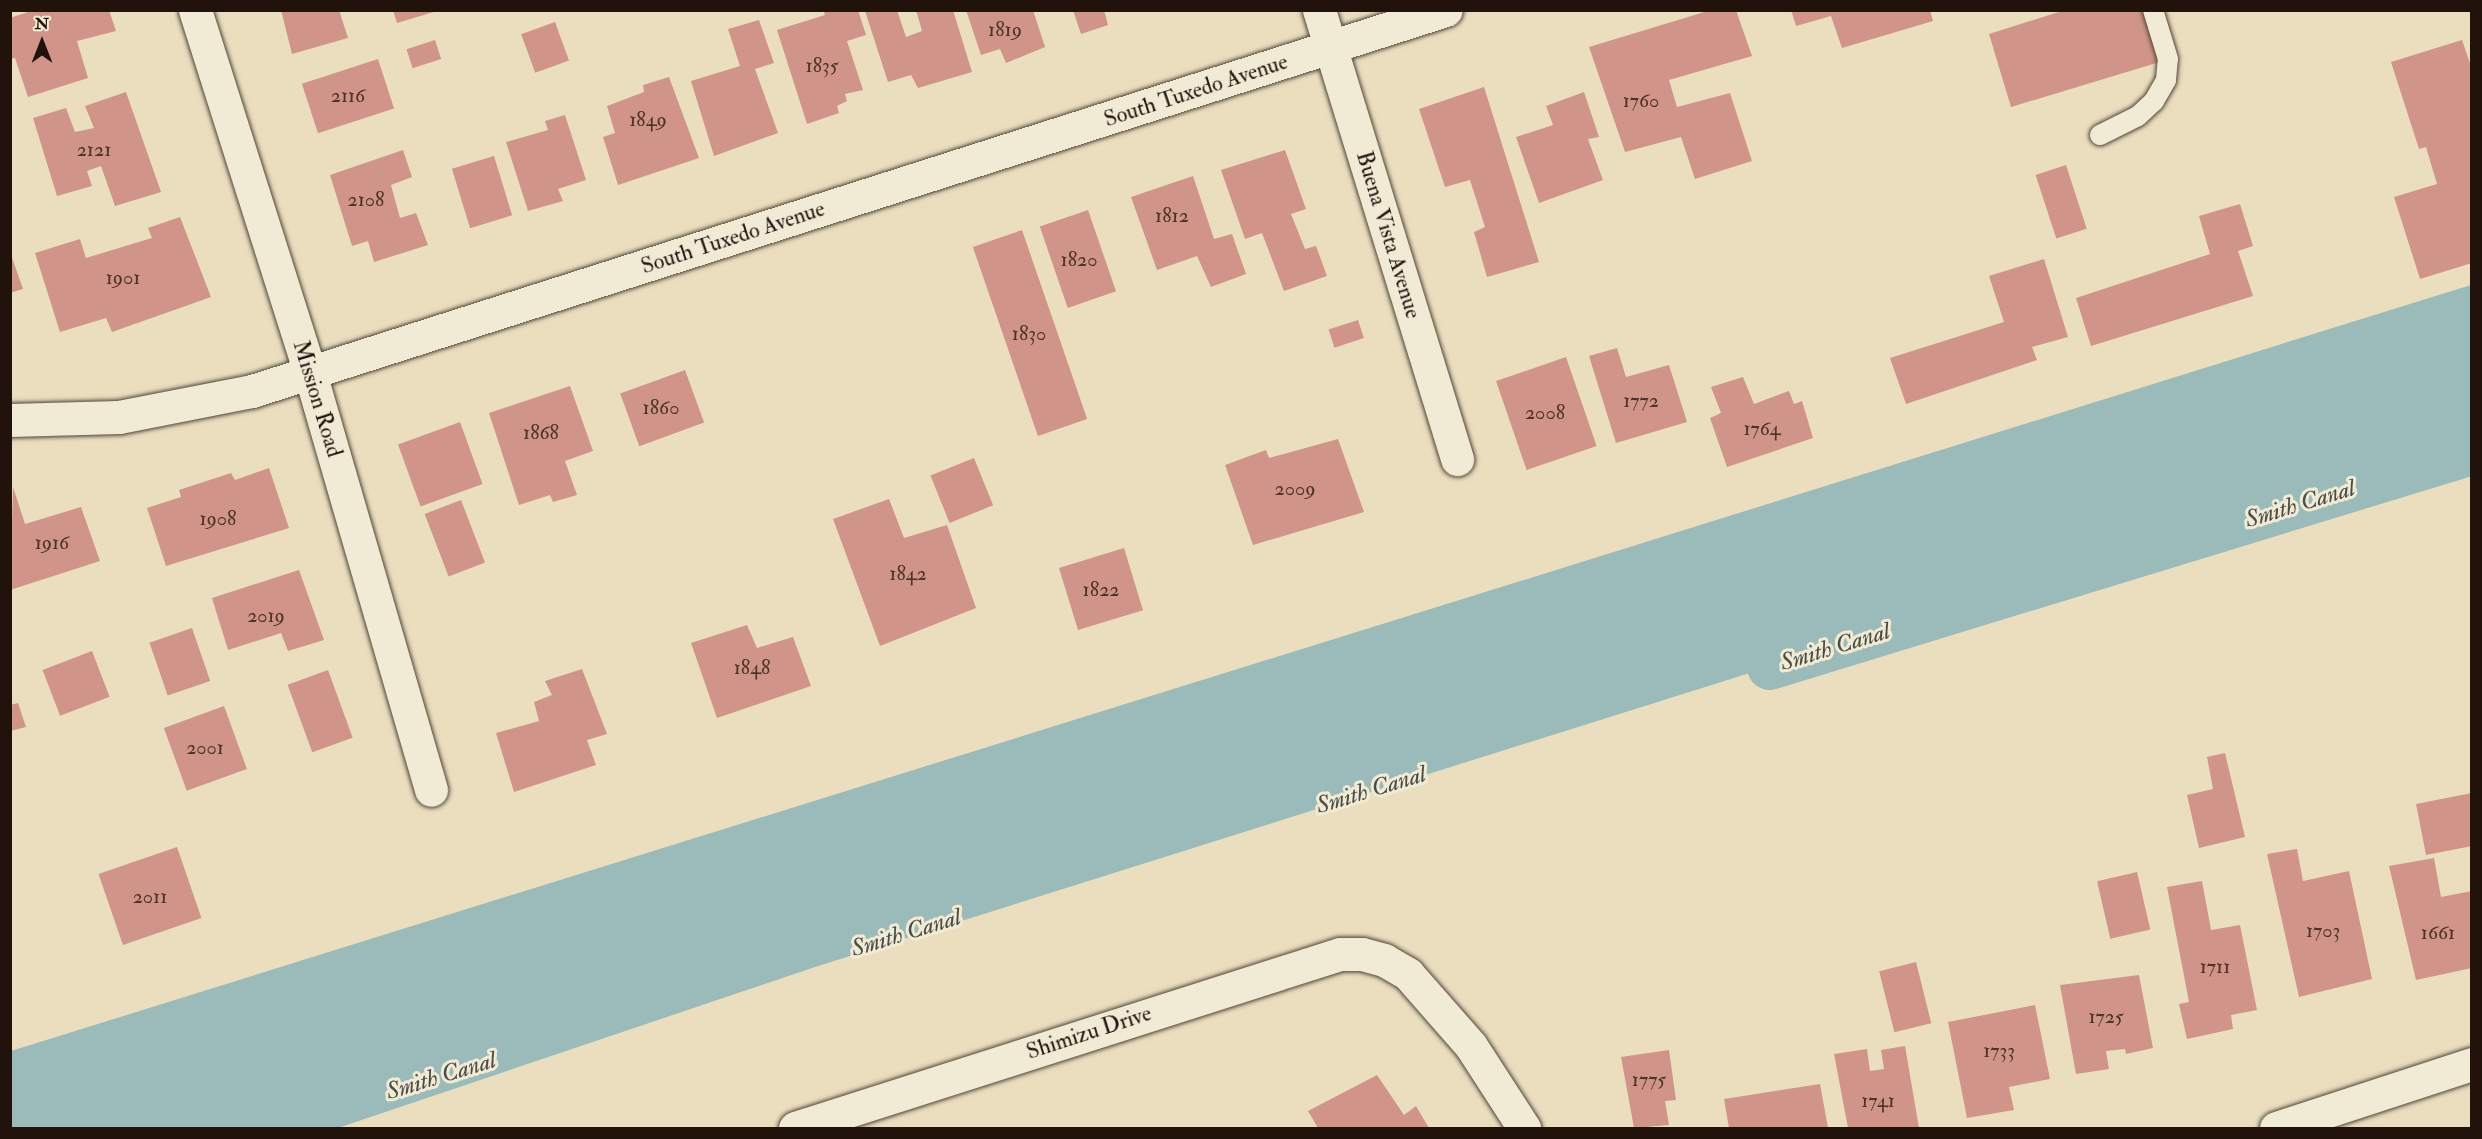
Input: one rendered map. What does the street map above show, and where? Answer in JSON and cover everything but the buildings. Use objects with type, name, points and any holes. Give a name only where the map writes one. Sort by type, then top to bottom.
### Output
[{"type":"street","name":"Mission Road","points":[[195,10],[310,373],[431,790]]},
{"type":"street","name":"Buena Vista Avenue","points":[[1319,10],[1457,459]]},
{"type":"street","name":"South Tuxedo Avenue","points":[[10,420],[119,417],[252,391],[1446,10]]},
{"type":"street","name":"Shimizu Drive","points":[[795,1128],[1340,954],[1362,954],[1384,960],[1408,974],[1471,1047],[1524,1128]]},
{"type":"street","points":[[2276,1128],[2472,1064]]},
{"type":"lane","points":[[2100,135],[2138,116],[2154,102],[2166,80],[2168,59],[2153,10]]},
{"type":"water","points":[[2471,285],[2471,446],[815,967],[338,1128],[11,1128],[11,1051]]},
{"type":"waterway","name":"Smith Canal","points":[[1769,667],[2472,452]]}]
